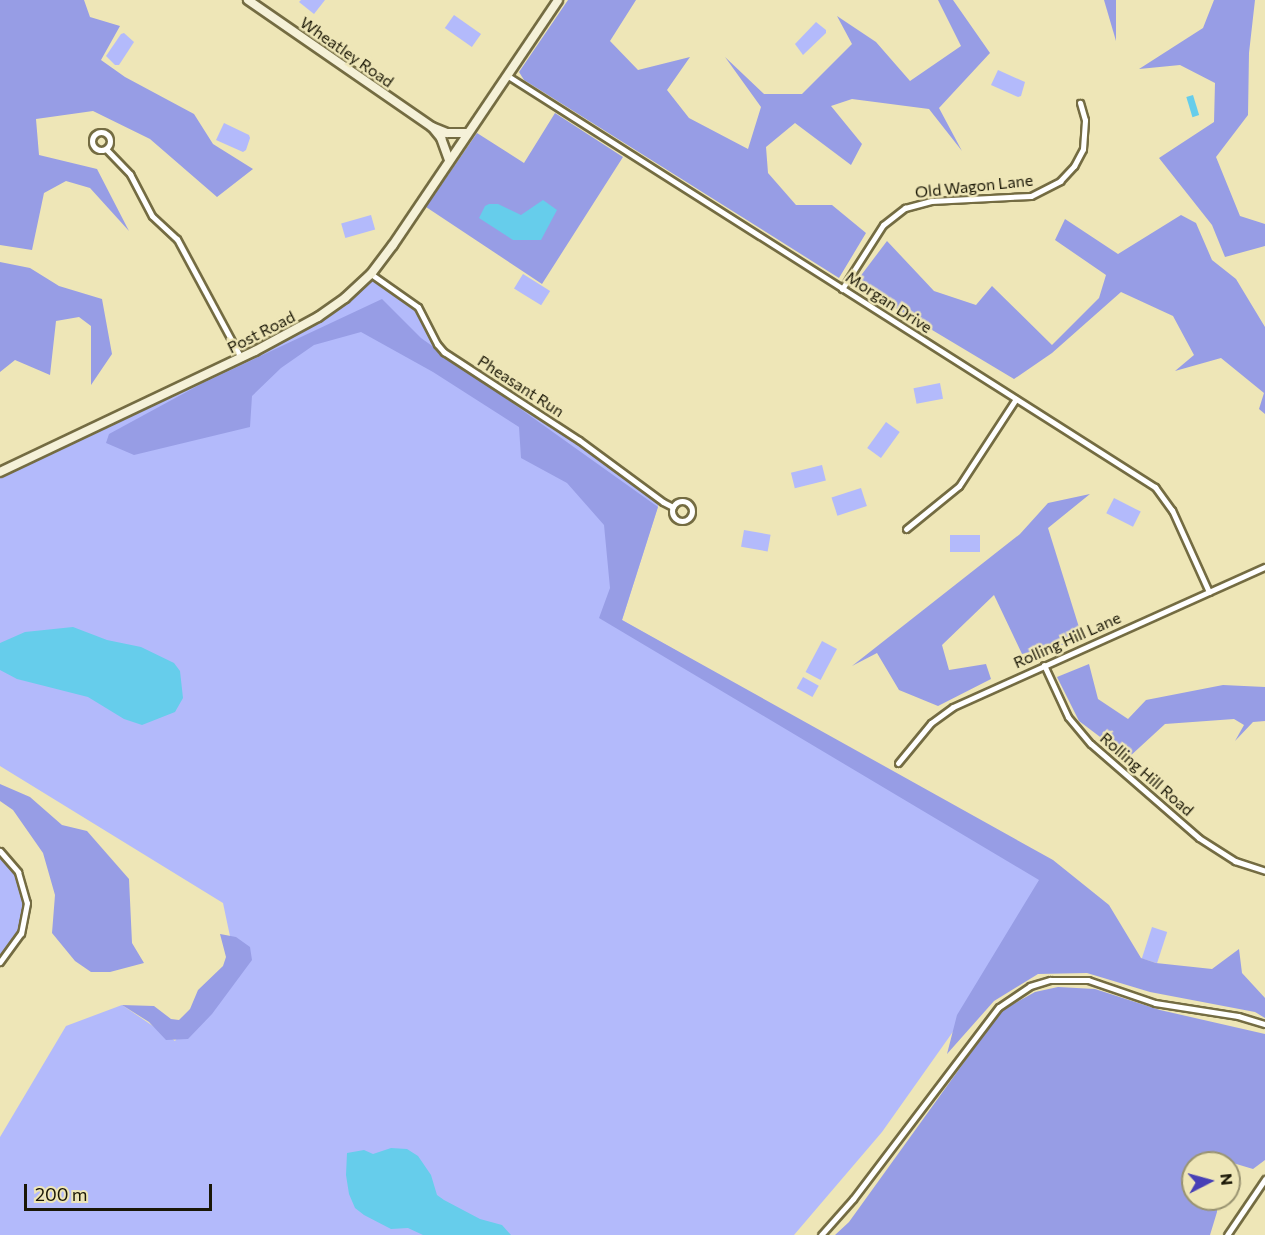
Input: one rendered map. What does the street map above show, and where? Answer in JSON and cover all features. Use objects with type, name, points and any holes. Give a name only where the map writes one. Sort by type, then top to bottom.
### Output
[{"type":"main road","name":"Wheatley Road","points":[[248,0],[432,127],[447,133],[467,133]]},
{"type":"main road","points":[[467,133],[558,0]]},
{"type":"main road","name":"Wheatley Road","points":[[432,127],[441,138],[449,160]]},
{"type":"main road","name":"Post Road","points":[[0,472],[241,358],[318,317],[345,298],[371,274],[467,133]]},
{"type":"street","name":"Morgan Drive","points":[[508,76],[1155,487],[1172,510],[1209,592]]},
{"type":"street","name":"Old Wagon Lane","points":[[842,289],[883,225],[905,208],[931,201],[1021,198],[1040,194],[1060,181],[1074,166],[1083,149],[1085,120],[1080,103]]},
{"type":"street","points":[[106,149],[130,174],[152,216],[177,239],[241,358]]},
{"type":"street","name":"Pheasant Run","points":[[371,274],[418,307],[437,344],[444,352],[579,440],[673,507]]},
{"type":"street","points":[[906,529],[959,486],[1016,399]]},
{"type":"street","name":"Rolling Hill Lane","points":[[898,763],[931,723],[953,707],[1265,567]]},
{"type":"street","name":"Rolling Hill Road","points":[[1044,665],[1068,717],[1091,744],[1208,844],[1235,861],[1265,871]]},
{"type":"street","points":[[0,851],[18,872],[27,903],[21,933],[0,962]]},
{"type":"street","points":[[821,1235],[853,1198],[999,1006],[1030,987],[1050,980],[1088,980],[1155,1003],[1238,1016],[1265,1024]]},
{"type":"street","points":[[1227,1235],[1265,1179]]},
{"type":"shaded area","points":[[0,0],[84,0],[90,17],[120,26],[101,60],[125,77],[194,114],[213,144],[253,169],[217,197],[150,139],[93,111],[36,119],[39,155],[97,169],[129,231],[90,188],[66,181],[44,193],[32,250],[0,245]]},
{"type":"shaded area","points":[[301,0],[325,0],[314,14],[299,2]]},
{"type":"shaded area","points":[[568,0],[636,0],[610,41],[638,70],[690,57],[667,90],[689,118],[748,149],[761,107],[725,57],[764,94],[802,94],[852,44],[837,16],[876,42],[910,81],[961,46],[938,0],[953,0],[990,53],[939,108],[962,151],[929,109],[852,99],[831,106],[862,144],[851,165],[795,123],[766,147],[768,173],[796,205],[832,205],[866,233],[839,278],[524,80],[519,72]]},
{"type":"shaded area","points":[[1104,0],[1116,0],[1116,41]]},
{"type":"shaded area","points":[[1214,0],[1255,0],[1249,53],[1248,115],[1216,157],[1240,216],[1265,224],[1265,246],[1225,257],[1212,225],[1159,158],[1214,122],[1215,83],[1180,65],[1139,69],[1203,28]]},
{"type":"shaded area","points":[[454,15],[481,34],[472,47],[445,28]]},
{"type":"shaded area","points":[[816,22],[826,30],[826,33],[803,55],[795,44]]},
{"type":"shaded area","points":[[124,33],[134,42],[119,65],[115,65],[106,56]]},
{"type":"shaded area","points":[[998,70],[1025,82],[1021,96],[1018,97],[991,85]]},
{"type":"shaded area","points":[[1193,95],[1199,115],[1192,117],[1186,97]]},
{"type":"shaded area","points":[[555,113],[623,157],[542,284],[426,207],[477,133],[524,163]]},
{"type":"shaded area","points":[[224,123],[249,135],[246,150],[243,152],[216,140]]},
{"type":"shaded area","points":[[543,200],[557,210],[541,240],[513,240],[479,218],[485,206],[489,204],[498,204],[521,215]]},
{"type":"shaded area","points":[[371,215],[375,229],[345,238],[341,224]]},
{"type":"shaded area","points":[[1181,215],[1196,223],[1212,260],[1236,279],[1265,327],[1265,414],[1259,409],[1264,393],[1221,358],[1175,371],[1194,355],[1173,316],[1121,292],[1052,353],[1014,379],[877,297],[853,286],[887,241],[934,291],[976,305],[992,286],[1052,345],[1099,298],[1106,275],[1055,240],[1065,219],[1118,254]]},
{"type":"shaded area","points":[[0,262],[30,268],[59,286],[102,299],[112,354],[91,385],[91,326],[79,317],[56,321],[50,375],[15,360],[0,372]]},
{"type":"shaded area","points":[[371,274],[418,307],[437,344],[579,440],[660,500],[622,620],[1059,868],[957,1026],[882,1132],[794,1235],[0,1235],[0,1137],[66,1026],[122,1005],[175,1041],[235,960],[223,903],[0,766],[0,472],[318,317]]},
{"type":"shaded area","points":[[523,274],[550,291],[541,305],[514,288]]},
{"type":"shaded area","points":[[382,299],[421,338],[658,507],[622,620],[1053,860],[1109,905],[1141,958],[1156,963],[1212,969],[1239,949],[1242,973],[1265,998],[1265,1018],[1255,1012],[1150,992],[1087,973],[1038,974],[994,1001],[947,1054],[957,1015],[1039,880],[599,618],[610,588],[604,525],[567,483],[521,458],[519,427],[433,372],[361,332],[314,345],[281,368],[252,396],[250,427],[134,455],[106,443],[109,434],[201,384]]},
{"type":"shaded area","points":[[940,383],[943,399],[917,404],[913,388]]},
{"type":"shaded area","points":[[886,422],[900,432],[881,458],[867,448]]},
{"type":"shaded area","points":[[822,465],[826,481],[795,488],[791,473]]},
{"type":"shaded area","points":[[861,488],[867,506],[837,516],[832,498]]},
{"type":"shaded area","points":[[1090,494],[1048,528],[1083,640],[1022,654],[994,595],[942,645],[949,670],[986,664],[991,679],[938,706],[899,690],[877,653],[852,666],[1020,534],[1048,503]]},
{"type":"shaded area","points":[[1114,498],[1141,512],[1133,527],[1106,513]]},
{"type":"shaded area","points":[[744,530],[771,535],[768,551],[741,547]]},
{"type":"shaded area","points":[[950,535],[980,535],[980,552],[950,552]]},
{"type":"shaded area","points":[[73,627],[107,640],[141,647],[174,663],[180,671],[183,698],[175,712],[142,725],[124,719],[88,697],[17,679],[0,670],[0,643],[25,632]]},
{"type":"shaded area","points":[[822,641],[837,649],[821,680],[806,672]]},
{"type":"shaded area","points":[[1089,664],[1098,699],[1128,719],[1146,700],[1223,685],[1265,687],[1265,721],[1253,722],[1235,741],[1244,725],[1234,719],[1165,724],[1128,758],[1079,721],[1057,677]]},
{"type":"shaded area","points":[[803,677],[819,686],[812,697],[797,688]]},
{"type":"shaded area","points":[[0,784],[30,797],[62,825],[87,831],[129,879],[132,943],[144,963],[110,972],[91,972],[75,961],[52,933],[55,895],[43,853],[13,810],[0,801]]},
{"type":"shaded area","points":[[0,854],[15,872],[24,904],[18,933],[0,960]]},
{"type":"shaded area","points":[[1152,927],[1167,932],[1157,963],[1142,958]]},
{"type":"shaded area","points":[[220,934],[236,937],[250,947],[252,960],[212,1014],[188,1039],[166,1040],[149,1022],[122,1005],[154,1006],[171,1019],[179,1020],[190,1009],[198,990],[223,966],[226,957]]},
{"type":"shaded area","points":[[1058,987],[1095,989],[1160,1010],[1265,1034],[1265,1160],[1253,1169],[1241,1165],[1241,1151],[1181,1151],[1181,1211],[1217,1211],[1210,1235],[835,1235],[849,1222],[1001,1011],[1035,992]]},
{"type":"shaded area","points":[[391,1148],[407,1149],[418,1156],[431,1175],[437,1195],[480,1219],[502,1225],[511,1235],[423,1235],[408,1228],[391,1229],[364,1215],[355,1208],[349,1194],[346,1175],[347,1153],[364,1150],[373,1154]]}]
